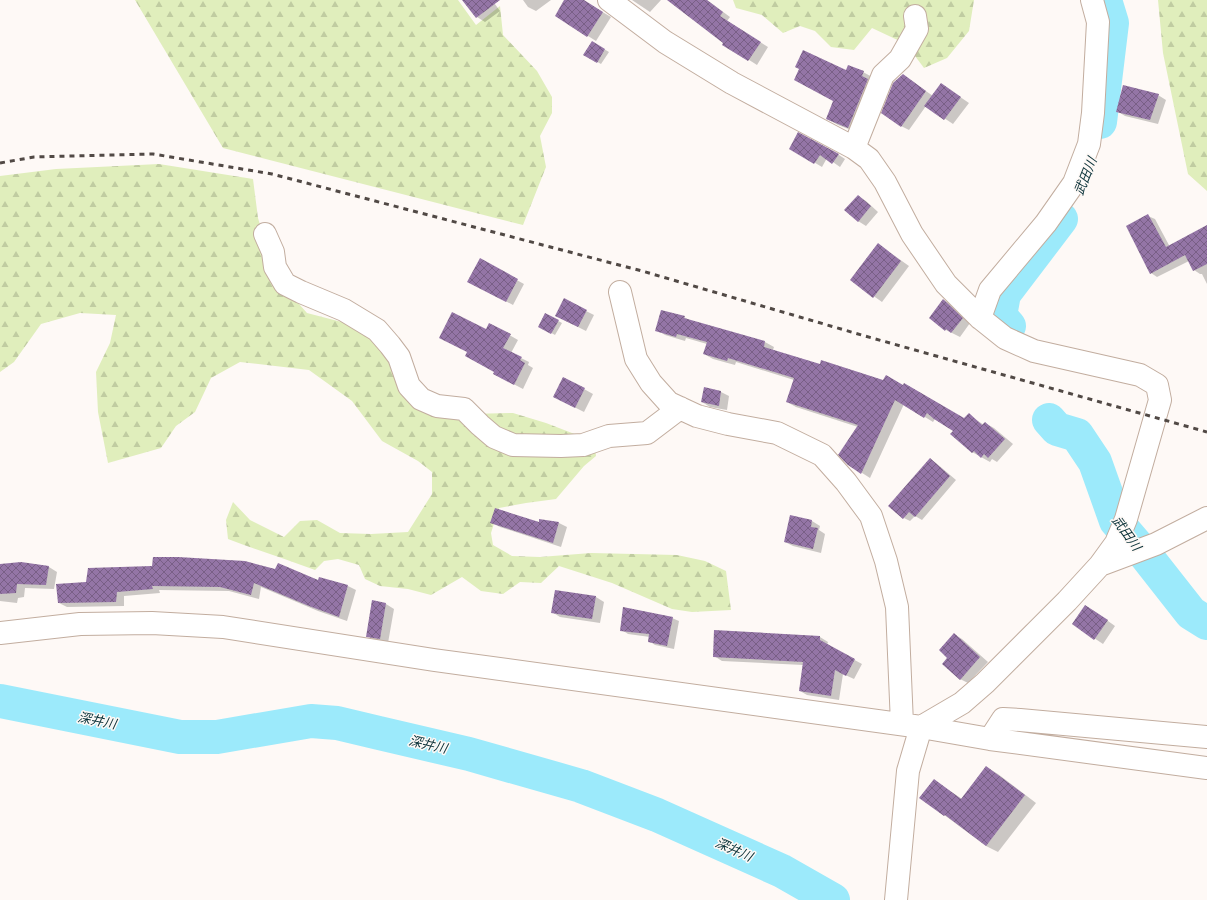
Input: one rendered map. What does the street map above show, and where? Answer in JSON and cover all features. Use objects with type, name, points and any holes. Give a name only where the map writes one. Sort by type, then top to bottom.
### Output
[{"type":"street","points":[[609,0],[665,42],[732,83],[854,148],[869,159],[885,182],[912,234],[946,284],[980,318],[1005,338],[1034,351],[1140,375],[1157,385],[1160,400],[1126,519],[1116,542],[1100,565],[1067,601],[985,683],[962,703],[911,725]]},
{"type":"street","points":[[980,318],[990,290],[1046,223],[1074,183],[1089,144],[1093,113],[1098,22],[1092,0]]},
{"type":"street","points":[[854,148],[883,75],[900,59],[917,29],[915,16]]},
{"type":"street","points":[[265,234],[272,252],[275,268],[285,284],[300,292],[344,310],[377,330],[390,344],[399,357],[409,386],[421,399],[437,406],[464,409],[494,437],[513,445],[583,445],[609,436],[647,433],[680,408]]},
{"type":"street","points":[[620,292],[636,360],[650,383],[669,403],[703,418],[777,433],[822,455],[846,482],[870,516],[886,561],[897,607],[911,725],[896,900]]},
{"type":"street","points":[[1100,565],[1156,544],[1207,518]]},
{"type":"street","points":[[0,633],[88,624],[152,623],[223,627],[434,660],[911,725],[990,739],[1207,768]]},
{"type":"street","points":[[990,739],[1003,719],[1207,737]]},
{"type":"green space","points":[[135,0],[458,0],[476,25],[500,6],[503,35],[537,71],[552,97],[552,113],[540,136],[546,167],[523,225],[223,148]]},
{"type":"green space","points":[[733,0],[974,0],[969,31],[947,58],[924,68],[906,44],[872,28],[854,50],[831,47],[815,31],[800,26],[783,33],[762,15],[736,8]]},
{"type":"green space","points":[[1158,0],[1207,0],[1207,191],[1188,174],[1163,53]]},
{"type":"green space","points":[[159,164],[253,179],[258,218],[276,278],[307,313],[357,326],[381,343],[402,388],[468,414],[513,413],[546,423],[585,438],[594,439],[596,456],[584,466],[556,499],[499,508],[491,533],[493,545],[512,556],[540,557],[591,553],[677,555],[705,561],[726,571],[731,610],[692,612],[672,609],[612,583],[559,566],[541,583],[520,582],[503,594],[481,591],[462,577],[431,595],[408,589],[380,586],[365,579],[359,565],[338,559],[324,561],[315,570],[228,539],[226,520],[233,502],[250,520],[284,537],[300,521],[317,520],[340,533],[371,534],[408,532],[432,494],[432,472],[418,461],[382,441],[352,401],[309,370],[240,362],[211,378],[195,412],[176,426],[161,448],[108,463],[98,412],[96,372],[110,343],[116,315],[80,313],[41,324],[14,362],[0,372],[0,176],[56,169]]},
{"type":"building","points":[[462,0],[500,0],[476,18]]},
{"type":"building","points":[[564,0],[584,0],[603,12],[587,37],[555,16]]},
{"type":"building","points":[[667,0],[707,0],[723,12],[720,16],[761,42],[748,61],[722,45],[723,43]]},
{"type":"building","points":[[592,41],[605,49],[597,63],[583,55]]},
{"type":"building","points":[[803,50],[846,70],[848,65],[864,71],[862,76],[868,79],[848,128],[826,119],[833,101],[794,80],[799,69],[795,67]]},
{"type":"building","points":[[903,74],[926,91],[901,127],[881,113],[893,83]]},
{"type":"building","points":[[941,83],[961,97],[944,120],[924,106]]},
{"type":"building","points":[[1123,85],[1159,94],[1150,120],[1116,112]]},
{"type":"building","points":[[798,132],[839,154],[832,164],[820,155],[814,164],[789,149]]},
{"type":"building","points":[[858,195],[871,206],[858,222],[844,210]]},
{"type":"building","points":[[1148,214],[1166,247],[1207,225],[1207,264],[1193,271],[1185,255],[1150,274],[1126,226]]},
{"type":"building","points":[[878,243],[901,261],[873,298],[850,280]]},
{"type":"building","points":[[480,258],[518,279],[506,302],[467,282]]},
{"type":"building","points":[[564,298],[587,310],[578,327],[555,316]]},
{"type":"building","points":[[943,299],[963,318],[951,333],[946,329],[945,331],[929,318]]},
{"type":"building","points":[[661,310],[765,341],[764,347],[820,364],[821,360],[883,380],[886,375],[903,385],[904,383],[964,418],[969,413],[982,425],[985,422],[1005,439],[988,458],[984,454],[981,458],[974,451],[972,453],[950,434],[953,431],[927,413],[924,418],[895,400],[861,474],[848,465],[838,455],[858,425],[786,402],[794,378],[728,358],[727,361],[703,354],[707,342],[677,334],[676,337],[655,331]]},
{"type":"building","points":[[452,312],[486,329],[489,323],[511,334],[503,348],[522,357],[520,360],[525,363],[514,385],[493,374],[494,372],[465,356],[467,352],[439,338]]},
{"type":"building","points":[[545,313],[559,320],[551,334],[538,327]]},
{"type":"building","points":[[563,377],[585,388],[575,408],[553,397]]},
{"type":"building","points":[[704,387],[721,391],[719,406],[701,402]]},
{"type":"building","points":[[930,458],[950,476],[915,517],[909,512],[903,519],[888,506]]},
{"type":"building","points":[[495,508],[539,522],[539,519],[559,522],[553,543],[490,523]]},
{"type":"building","points":[[790,515],[812,520],[811,527],[818,528],[813,549],[784,542]]},
{"type":"building","points":[[153,557],[245,561],[275,569],[278,563],[318,580],[319,577],[348,585],[339,617],[254,583],[251,595],[220,587],[152,586],[153,589],[117,592],[116,602],[58,603],[56,584],[86,582],[88,568],[152,566]]},
{"type":"building","points":[[21,562],[49,566],[46,585],[17,584],[16,593],[0,594],[0,564]]},
{"type":"building","points":[[555,590],[596,596],[592,619],[551,613]]},
{"type":"building","points":[[372,600],[386,603],[380,639],[366,637]]},
{"type":"building","points":[[1085,605],[1108,620],[1094,640],[1072,624]]},
{"type":"building","points":[[623,607],[673,617],[667,646],[648,642],[649,634],[620,631]]},
{"type":"building","points":[[714,630],[820,636],[820,640],[855,659],[846,676],[835,670],[831,696],[799,691],[803,662],[713,657]]},
{"type":"building","points":[[954,633],[980,657],[960,680],[942,664],[947,658],[939,650]]},
{"type":"building","points":[[986,766],[1025,795],[986,846],[945,815],[944,816],[919,798],[934,779],[961,799]]},
{"type":"waterway","name":"武田川","points":[[1100,122],[1112,23],[1105,0]]},
{"type":"waterway","name":"武田川","points":[[1009,326],[1000,316],[1004,294],[1061,219]]},
{"type":"waterway","name":"武田川","points":[[1049,420],[1057,429],[1077,435],[1095,462],[1116,521],[1147,557],[1191,613],[1207,623]]},
{"type":"waterway","name":"深井川","points":[[0,701],[180,737],[217,737],[311,721],[337,723],[469,754],[581,786],[657,815],[782,871],[833,900]]},
{"type":"railway","points":[[0,163],[34,157],[153,154],[272,174],[642,271],[865,336],[1207,432]]}]
